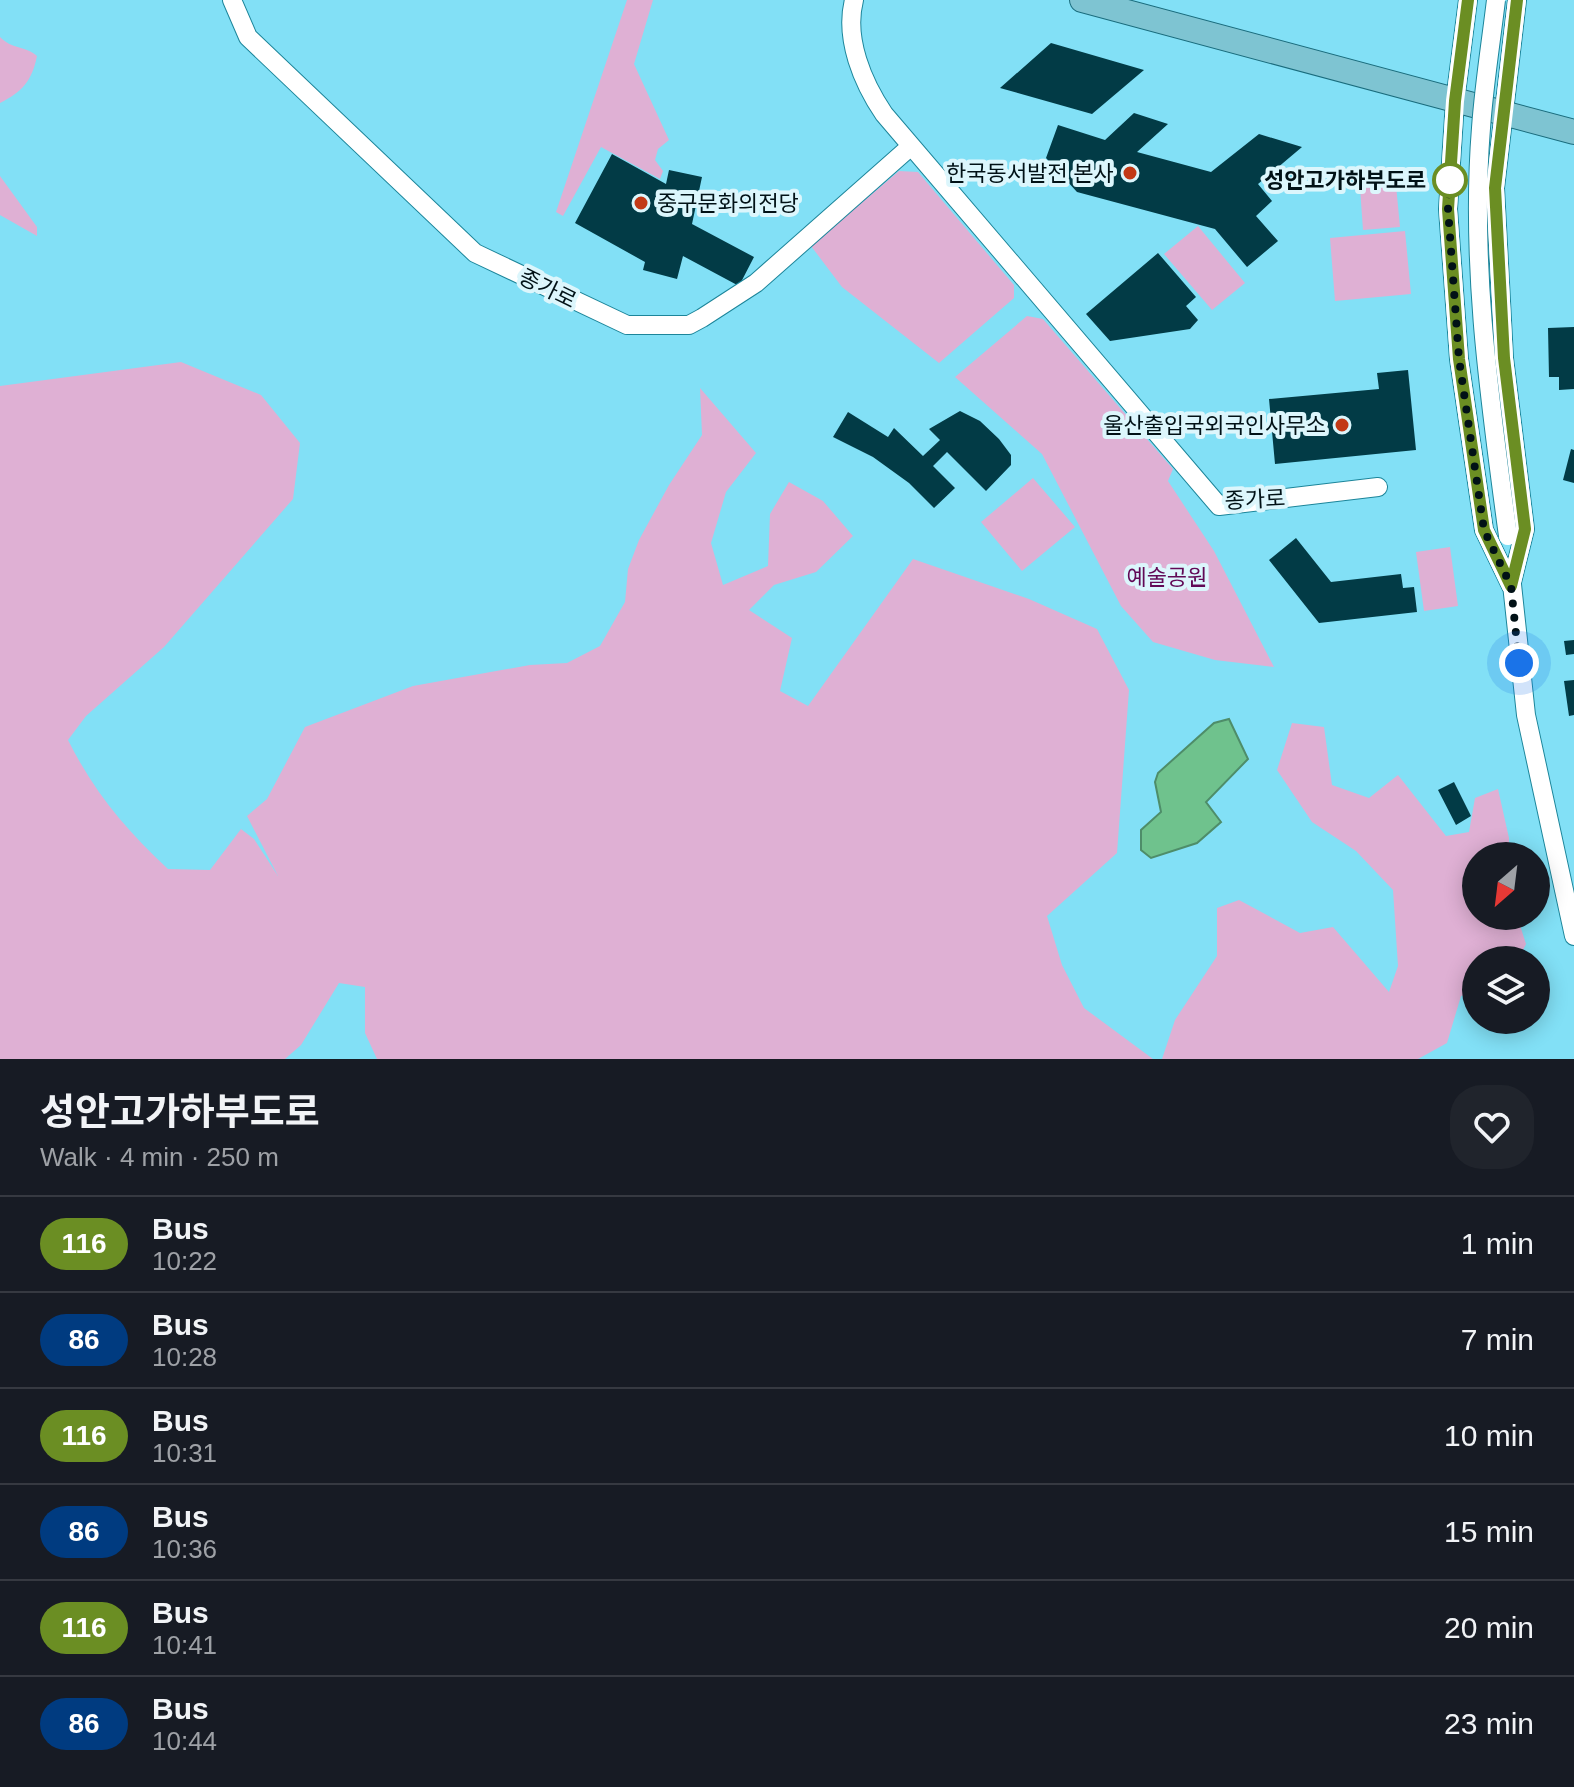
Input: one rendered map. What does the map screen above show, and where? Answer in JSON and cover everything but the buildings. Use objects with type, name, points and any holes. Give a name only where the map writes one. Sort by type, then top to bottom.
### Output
[{"type":"main road","points":[[1082,0],[1574,132]]},
{"type":"street","name":"종가로","points":[[232,0],[248,37],[475,253],[627,325],[689,325],[702,318],[756,283],[910,147]]},
{"type":"street","name":"종가로","points":[[854,0],[853,32],[862,75],[877,104],[910,147],[1219,506],[1378,487]]},
{"type":"street","points":[[1468,0],[1455,101],[1448,209],[1459,359],[1484,530],[1511,586]]},
{"type":"street","points":[[1496,0],[1480,128],[1478,260],[1484,361],[1508,536],[1526,715],[1574,936]]},
{"type":"street","points":[[1511,586],[1525,529],[1504,358],[1495,188],[1517,0]]},
{"type":"green space","points":[[627,0],[653,0],[634,64],[669,140],[658,149],[655,160],[663,171],[660,179],[601,147],[563,216],[556,212]]},
{"type":"green space","points":[[0,37],[37,56],[25,85],[0,103]]},
{"type":"green space","points":[[899,171],[918,172],[1014,285],[1014,298],[939,363],[842,287],[811,246]]},
{"type":"green space","points":[[0,176],[37,227],[37,236],[0,215]]},
{"type":"green space","points":[[1396,185],[1400,227],[1363,230],[1360,188]]},
{"type":"green space","points":[[1198,226],[1245,283],[1212,310],[1164,254]]},
{"type":"green space","points":[[1405,231],[1411,294],[1335,301],[1330,238]]},
{"type":"green space","name":"예술공원","points":[[1027,316],[1043,319],[1173,469],[1168,481],[1214,551],[1274,667],[1215,660],[1153,642],[1121,606],[1042,454],[955,377]]},
{"type":"green space","points":[[181,362],[261,395],[300,443],[293,499],[164,647],[86,716],[68,740],[112,809],[168,869],[210,870],[241,829],[254,839],[278,876],[247,816],[267,799],[305,727],[413,686],[530,665],[567,663],[600,646],[625,602],[628,569],[639,540],[669,485],[702,435],[700,388],[756,453],[726,492],[711,543],[723,585],[768,566],[770,514],[789,482],[823,501],[853,536],[816,572],[774,585],[749,610],[792,638],[780,691],[808,706],[913,559],[1029,599],[1097,629],[1129,690],[1117,853],[1047,916],[1062,965],[1084,1008],[1153,1059],[377,1059],[365,1033],[365,987],[339,983],[301,1045],[285,1059],[0,1059],[0,386]]},
{"type":"green space","points":[[1033,478],[1075,527],[1022,571],[981,522]]},
{"type":"green space","points":[[1450,547],[1458,606],[1424,611],[1416,552]]},
{"type":"green space","points":[[1292,723],[1324,727],[1332,785],[1369,798],[1398,775],[1446,836],[1469,832],[1475,798],[1498,789],[1509,842],[1462,842],[1462,930],[1522,930],[1526,944],[1462,946],[1462,996],[1447,1043],[1418,1059],[1162,1059],[1175,1020],[1217,956],[1217,908],[1239,900],[1300,933],[1333,927],[1389,992],[1398,966],[1393,890],[1356,851],[1312,822],[1277,770]]},
{"type":"shaded area","points":[[1229,719],[1248,759],[1206,802],[1221,822],[1197,843],[1151,858],[1141,850],[1141,830],[1161,812],[1155,782],[1158,773],[1214,723]]},
{"type":"bus line","name":"116","points":[[1468,0],[1455,101],[1448,209],[1459,359],[1484,530],[1511,586],[1525,529],[1504,358],[1495,188],[1517,0]]},
{"type":"place","name":"한국동서발전 본사","points":[[1130,173]]},
{"type":"place","name":"성안고가하부도로","points":[[1450,180]]},
{"type":"place","name":"중구문화의전당","points":[[641,203]]},
{"type":"place","name":"울산출입국외국인사무소","points":[[1342,425]]},
{"type":"route","points":[[1450,180],[1448,209],[1459,359],[1484,530],[1511,586],[1519,663]]}]
